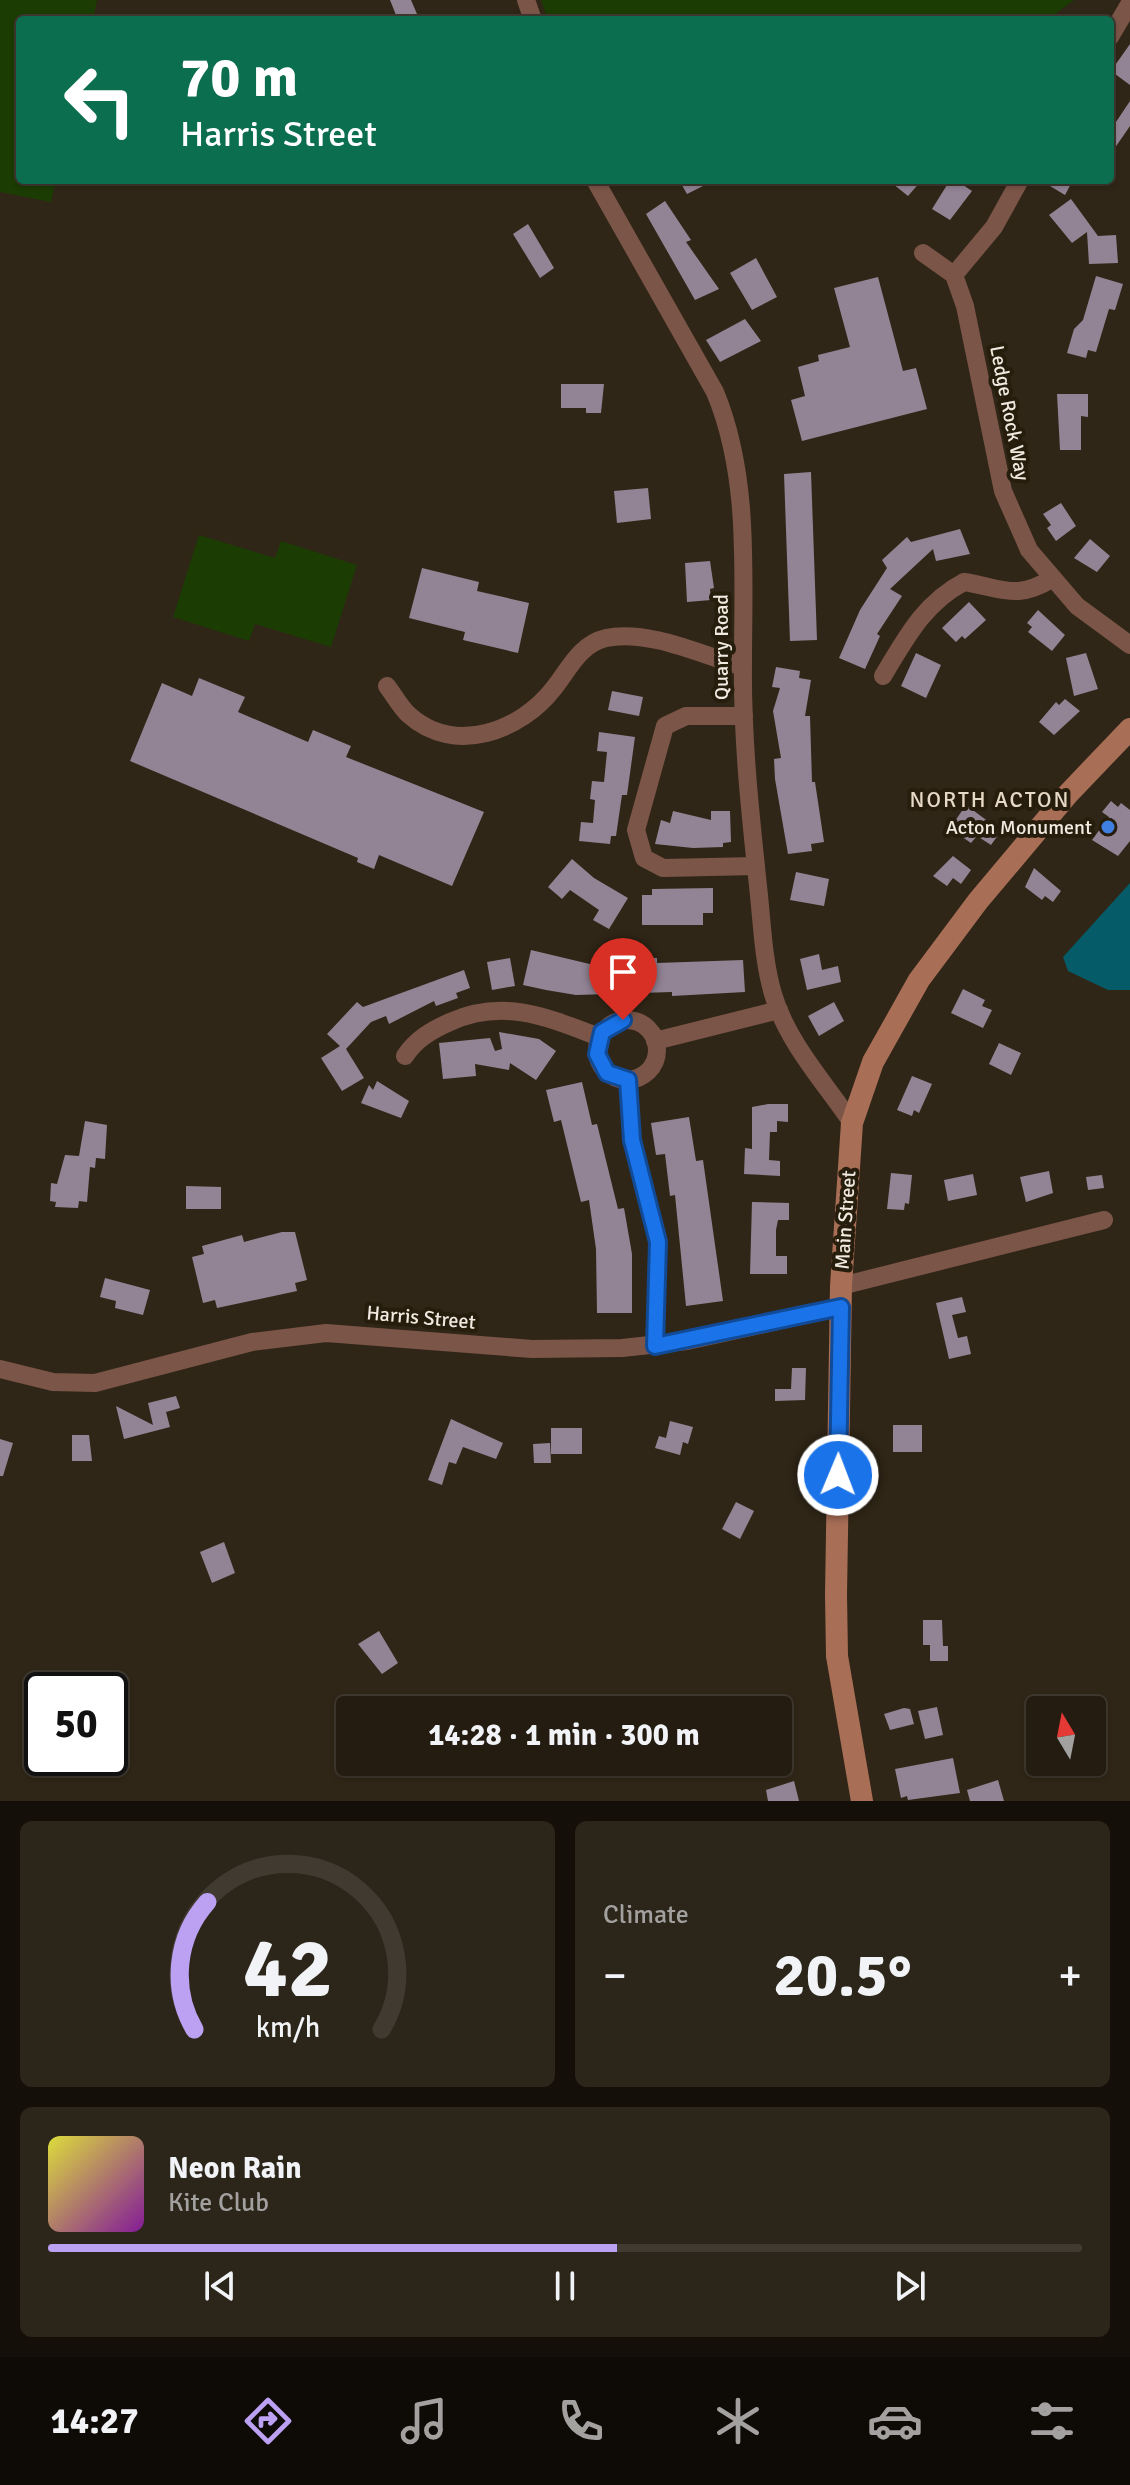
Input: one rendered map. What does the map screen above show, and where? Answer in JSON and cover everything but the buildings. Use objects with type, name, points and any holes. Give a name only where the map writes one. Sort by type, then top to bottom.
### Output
[{"type":"main road","name":"Main Street","points":[[862,1801],[837,1656],[841,1296],[852,1123],[873,1062],[919,980],[978,901],[1058,805],[1130,729]]},
{"type":"street","points":[[1114,30],[1130,3]]},
{"type":"street","name":"Quarry Road","points":[[597,184],[715,392],[727,421],[739,493],[744,716],[756,866],[773,992],[798,1046],[852,1123]]},
{"type":"street","points":[[923,253],[954,275],[994,227],[1018,184]]},
{"type":"street","name":"Ledge Rock Way","points":[[954,275],[971,328],[1003,491],[1029,550],[1077,606],[1130,645]]},
{"type":"street","points":[[883,676],[924,610],[941,594],[964,582],[1016,594],[1032,591],[1053,578]]},
{"type":"street","points":[[387,686],[409,715],[426,726],[444,734],[478,736],[508,727],[534,709],[586,647],[603,638],[623,636],[657,642],[743,667]]},
{"type":"street","points":[[744,716],[686,716],[665,726],[636,830],[644,858],[663,868],[756,866]]},
{"type":"street","points":[[405,1056],[416,1042],[441,1026],[494,1009],[541,1014],[599,1037]]},
{"type":"street","points":[[655,1041],[779,1010]]},
{"type":"street","points":[[629,1020],[645,1026],[655,1041],[656,1059],[650,1070],[628,1080],[612,1077],[603,1069],[597,1054],[599,1037],[611,1024],[629,1020]]},
{"type":"street","points":[[628,1080],[632,1140],[658,1242],[655,1346]]},
{"type":"street","name":"Harris Street","points":[[0,1369],[53,1382],[95,1383],[252,1342],[326,1333],[550,1350],[655,1346],[1104,1220]]},
{"type":"green space","points":[[0,0],[97,0],[94,16],[16,16],[16,184],[55,184],[51,202],[0,192]]},
{"type":"green space","points":[[541,0],[1074,0],[1052,16],[547,16]]},
{"type":"green space","points":[[199,535],[275,558],[281,541],[357,565],[331,647],[255,624],[249,641],[173,617]]},
{"type":"water","points":[[1130,883],[1130,990],[1108,990],[1068,971],[1063,957]]},
{"type":"place","name":"Acton Monument","points":[[1108,827]]},
{"type":"district","name":"NORTH ACTON","points":[[990,799]]},
{"type":"route","points":[[623,1020],[611,1024],[602,1032],[597,1043],[597,1054],[600,1065],[607,1073],[617,1079],[628,1080],[632,1140],[655,1219],[658,1242],[655,1346],[841,1307],[838,1475]]}]
